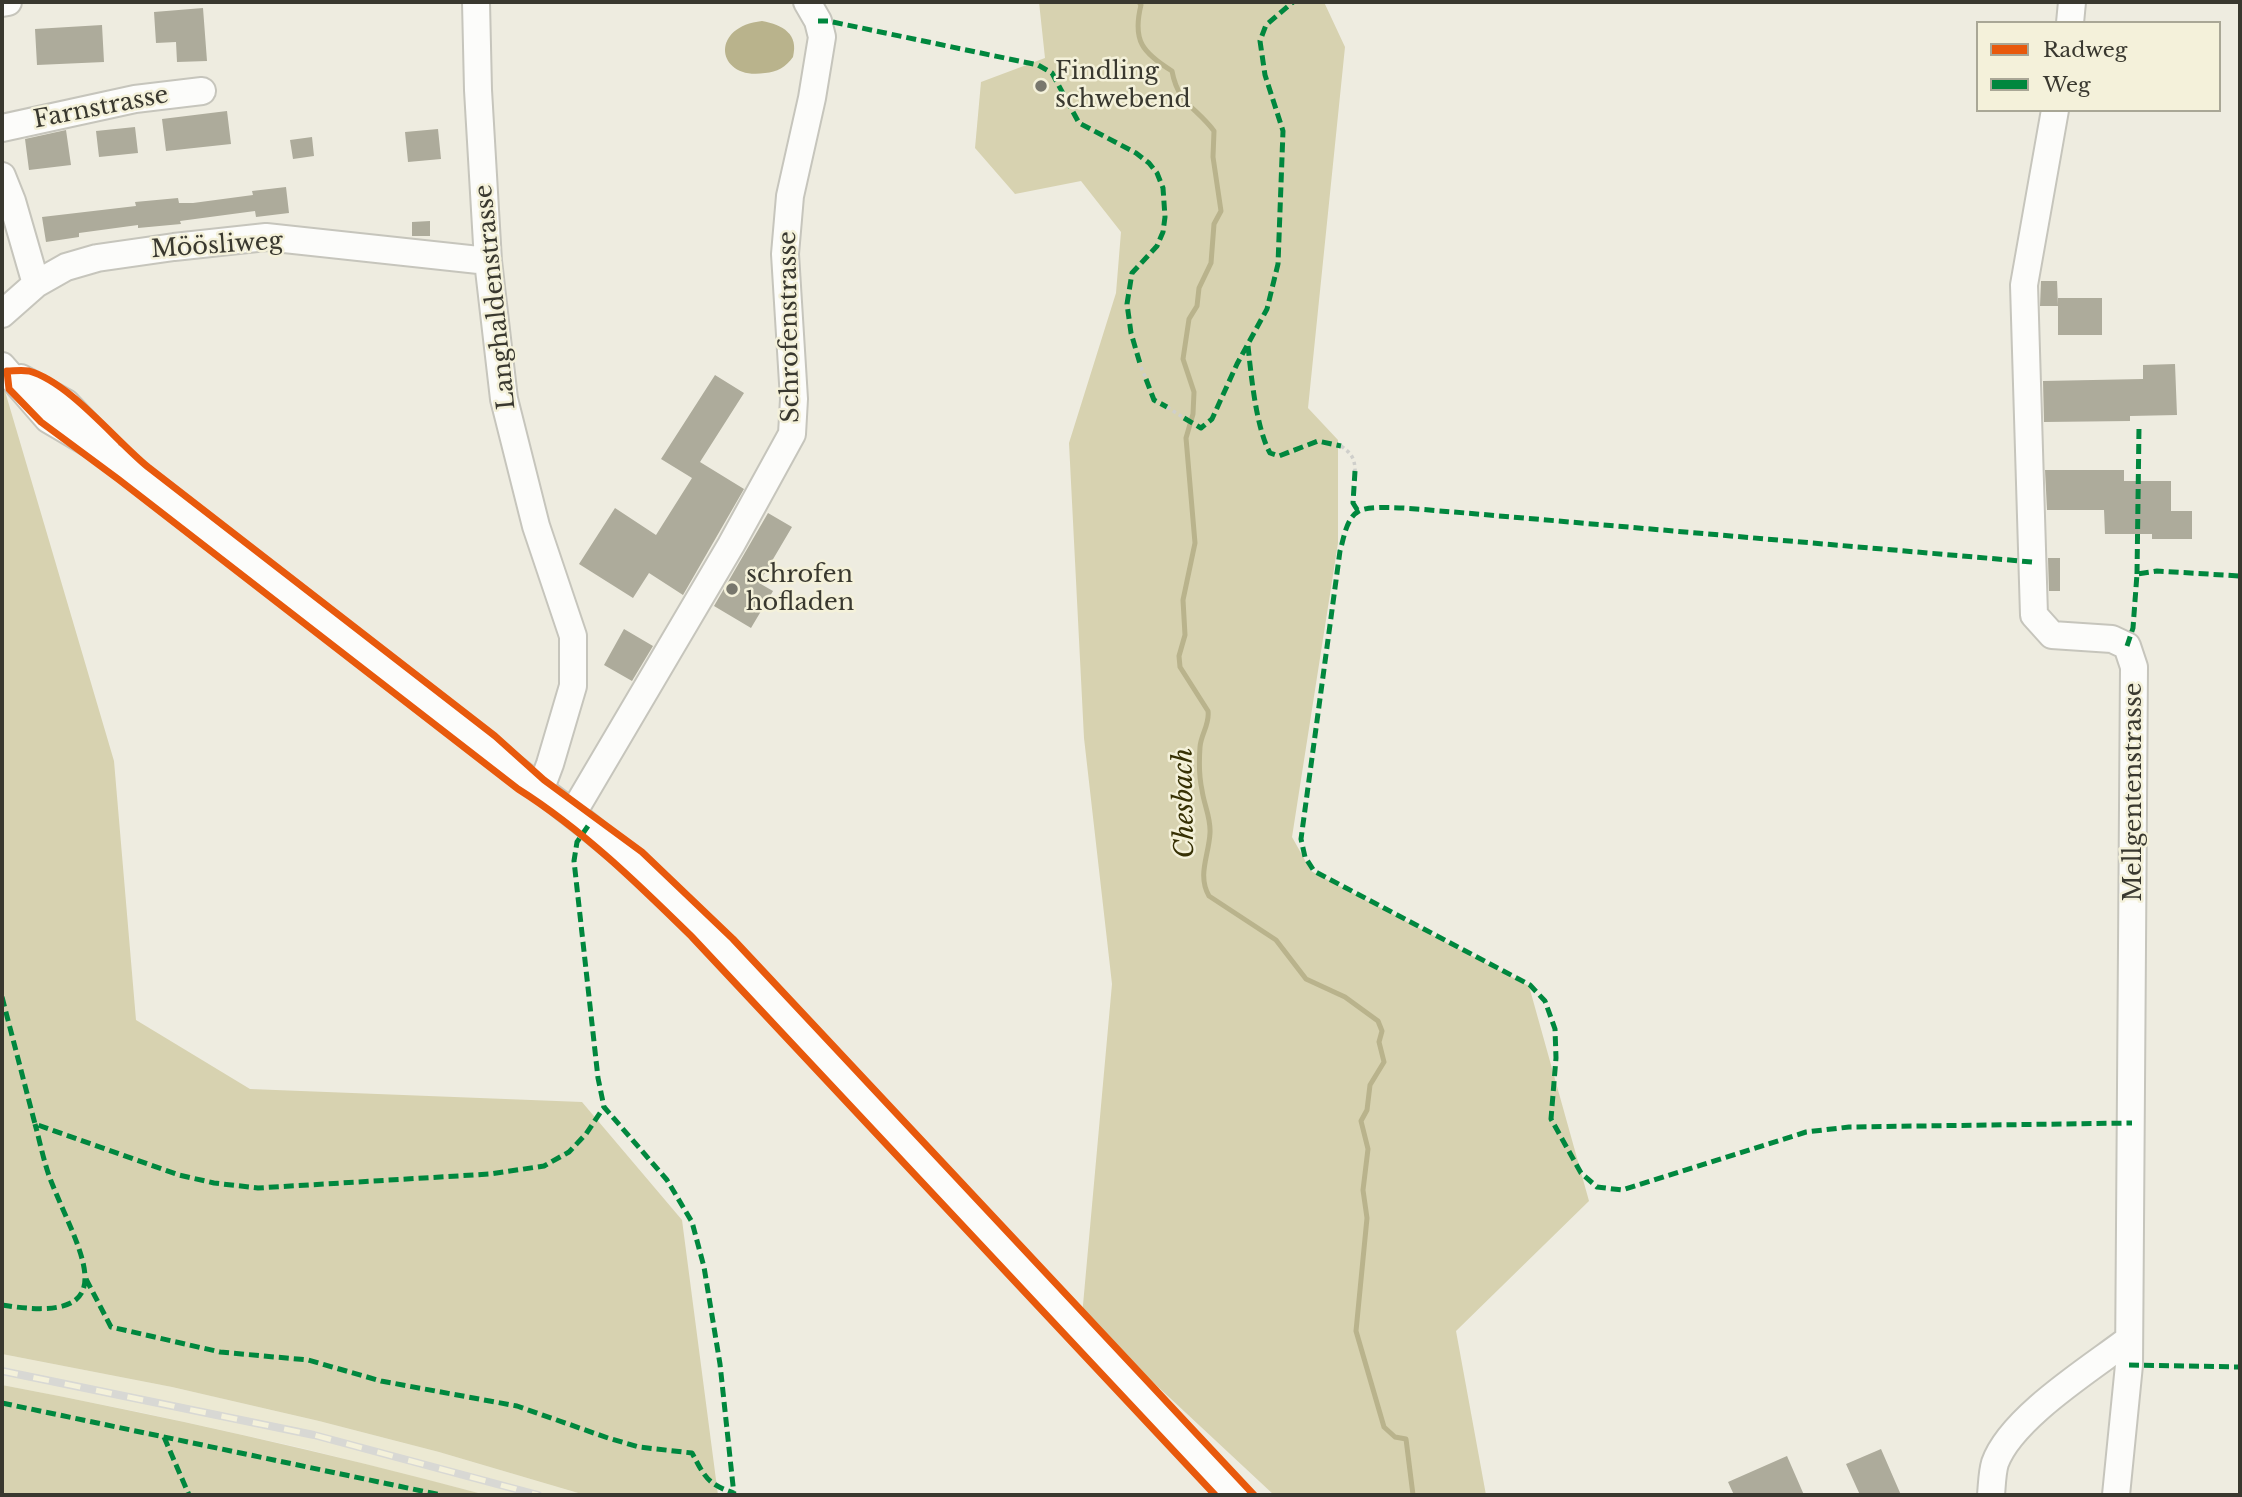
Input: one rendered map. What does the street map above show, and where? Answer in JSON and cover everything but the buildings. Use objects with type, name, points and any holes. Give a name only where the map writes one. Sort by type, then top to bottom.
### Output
[{"type":"street","points":[[2,3],[9,2]]},
{"type":"street","name":"Langhaldenstrasse","points":[[476,2],[488,261],[504,399],[536,526],[573,636],[573,686],[545,776]]},
{"type":"street","name":"Schrofenstrasse","points":[[573,813],[731,545],[792,434],[794,399],[786,243],[790,196],[812,98],[822,37],[818,21],[807,2]]},
{"type":"street","points":[[2070,21],[2072,2]]},
{"type":"street","name":"Farnstrasse","points":[[2,128],[135,99],[202,91]]},
{"type":"street","name":"Mellgentenstrasse","points":[[2054,112],[2024,285],[2034,615],[2052,635],[2112,639],[2127,646],[2134,667],[2128,1340]]},
{"type":"street","points":[[2,176],[36,284]]},
{"type":"street","name":"Möösliweg","points":[[2,314],[36,284],[66,267],[97,258],[266,237],[488,261]]},
{"type":"street","points":[[4,368],[48,419],[116,459],[545,776],[573,813],[657,883],[729,954],[1234,1495]]},
{"type":"street","points":[[545,776],[561,771],[594,775]]},
{"type":"street","points":[[1989,1493],[1994,1465],[2006,1440],[2033,1412],[2128,1340]]},
{"type":"street","points":[[2116,1495],[2129,1365],[2128,1340]]},
{"type":"path","points":[[1141,367],[1146,379]]},
{"type":"path","points":[[1167,407],[1184,418]]},
{"type":"path","points":[[1341,446],[1355,461],[1355,471]]},
{"type":"shaded area","points":[[1039,2],[1324,2],[1345,47],[1308,408],[1338,440],[1338,543],[1292,837],[1311,871],[1529,986],[1589,1201],[1456,1331],[1486,1495],[1274,1495],[1082,1316],[1112,984],[1084,738],[1069,443],[1116,293],[1121,232],[1081,181],[1015,194],[975,148],[981,82],[1045,58]]},
{"type":"shaded area","points":[[762,21],[777,25],[788,32],[794,42],[793,57],[784,66],[769,72],[749,73],[737,69],[729,62],[725,52],[727,42],[733,33],[745,25]]},
{"type":"shaded area","points":[[2,381],[114,761],[136,1020],[250,1089],[582,1102],[682,1220],[718,1495],[585,1495],[439,1452],[319,1421],[172,1387],[2,1354]]},
{"type":"shaded area","points":[[2,1354],[172,1387],[319,1421],[439,1452],[585,1495],[486,1495],[302,1448],[2,1385]]},
{"type":"shaded area","points":[[2,1385],[245,1436],[486,1495],[2,1495]]},
{"type":"waterway","name":"Chesbach","points":[[1139,2],[1141,5],[1138,28],[1142,45],[1172,71],[1183,98],[1214,131],[1213,157],[1221,211],[1214,224],[1211,263],[1199,288],[1197,306],[1189,319],[1183,359],[1194,392],[1193,414],[1186,438],[1195,543],[1183,600],[1185,635],[1179,656],[1180,667],[1208,711],[1199,758],[1201,785],[1210,827],[1204,880],[1209,896],[1276,940],[1306,979],[1345,997],[1378,1021],[1382,1031],[1379,1042],[1384,1062],[1370,1085],[1367,1110],[1361,1121],[1368,1149],[1363,1190],[1367,1218],[1356,1331],[1384,1427],[1395,1437],[1406,1439],[1413,1495]]},
{"type":"railway","points":[[2,1371],[314,1435],[538,1495]]},
{"type":"marked path","points":[[1184,418],[1201,428],[1212,419],[1237,364],[1267,309],[1278,264],[1283,131],[1265,75],[1260,41],[1266,25],[1293,2]]},
{"type":"marked path","points":[[818,21],[1038,65],[1052,73],[1079,123],[1136,153],[1149,163],[1163,188],[1165,217],[1157,246],[1132,273],[1127,304],[1131,333],[1141,367]]},
{"type":"marked path","points":[[1248,346],[1258,416],[1270,453],[1279,456],[1318,441],[1341,446]]},
{"type":"marked path","points":[[1146,379],[1154,400],[1167,407]]},
{"type":"marked path","points":[[2137,574],[2139,427]]},
{"type":"marked path","points":[[1355,471],[1353,503],[1358,511]]},
{"type":"marked path","points":[[2032,562],[1419,509],[1377,508],[1359,511],[1348,523],[1340,551],[1301,839],[1305,857],[1314,871],[1530,985],[1545,1001],[1555,1029],[1556,1058],[1551,1119],[1581,1173],[1597,1187],[1622,1190],[1806,1132],[1849,1127],[2132,1123]]},
{"type":"marked path","points":[[2127,646],[2133,628],[2137,574],[2157,571],[2240,576]]},
{"type":"marked path","points":[[588,826],[577,842],[574,861],[598,1078],[604,1107],[667,1180],[692,1222],[704,1267],[720,1364],[734,1495]]},
{"type":"marked path","points":[[2,997],[35,1124],[179,1175],[214,1183],[258,1188],[490,1174],[544,1166],[569,1152],[586,1134],[604,1107]]},
{"type":"marked path","points":[[2,1305],[42,1309],[68,1304],[81,1294],[85,1278],[82,1257],[49,1174],[35,1124]]},
{"type":"marked path","points":[[86,1279],[111,1327],[220,1352],[308,1360],[381,1381],[517,1406],[639,1447],[692,1453],[708,1479],[734,1493]]},
{"type":"marked path","points":[[2129,1365],[2240,1367]]},
{"type":"marked path","points":[[2,1403],[441,1495]]},
{"type":"marked path","points":[[164,1437],[189,1495]]},
{"type":"cycle path","points":[[7,371],[29,371],[44,377],[76,399],[148,467],[495,736],[544,780],[642,852],[733,939],[1254,1495]]},
{"type":"cycle path","points":[[7,371],[9,389],[41,422],[518,789],[565,822],[630,878],[692,937],[1215,1495]]},
{"type":"place","name":"Findling schwebend","points":[[1041,86]]},
{"type":"place","name":"schrofen hofladen","points":[[732,589]]}]
